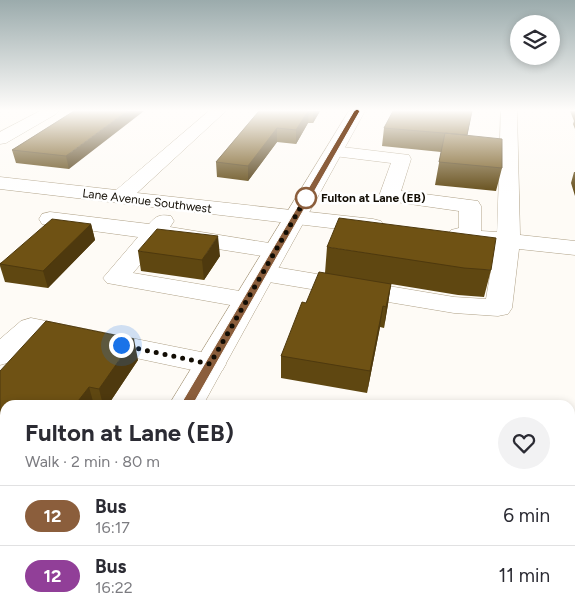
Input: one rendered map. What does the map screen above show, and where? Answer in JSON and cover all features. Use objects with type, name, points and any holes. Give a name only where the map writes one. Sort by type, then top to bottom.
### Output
[{"type":"street","points":[[120,197],[185,140]]},
{"type":"street","points":[[189,400],[340,140]]},
{"type":"street","points":[[78,192],[50,219],[155,232],[269,262],[454,305],[498,308],[508,240],[509,140]]},
{"type":"street","points":[[334,151],[402,158],[389,196],[470,206],[470,237]]},
{"type":"street","name":"Lane Avenue Southwest","points":[[0,183],[394,229]]},
{"type":"street","points":[[176,204],[116,278],[247,300]]},
{"type":"street","points":[[442,234],[575,248]]},
{"type":"street","points":[[0,355],[31,327],[210,364]]},
{"type":"building","points":[[28,140],[88,140],[66,156],[12,150]]},
{"type":"building","points":[[235,140],[268,140],[248,166],[216,162]]},
{"type":"building","points":[[444,140],[502,140],[502,168],[439,162]]},
{"type":"building","points":[[339,218],[496,238],[491,270],[464,268],[327,247]]},
{"type":"building","points":[[52,219],[91,224],[43,271],[0,264]]},
{"type":"building","points":[[157,229],[218,236],[202,260],[138,251]]},
{"type":"building","points":[[319,272],[391,284],[386,307],[383,306],[370,371],[281,356],[302,302],[306,303]]},
{"type":"building","points":[[46,321],[134,339],[99,389],[89,387],[79,400],[0,400],[0,371]]},
{"type":"bus line","name":"12","points":[[189,400],[340,140]]},
{"type":"place","name":"Fulton at Lane (EB)","points":[[306,198]]},
{"type":"route","points":[[121,345],[210,364],[306,198]]}]
